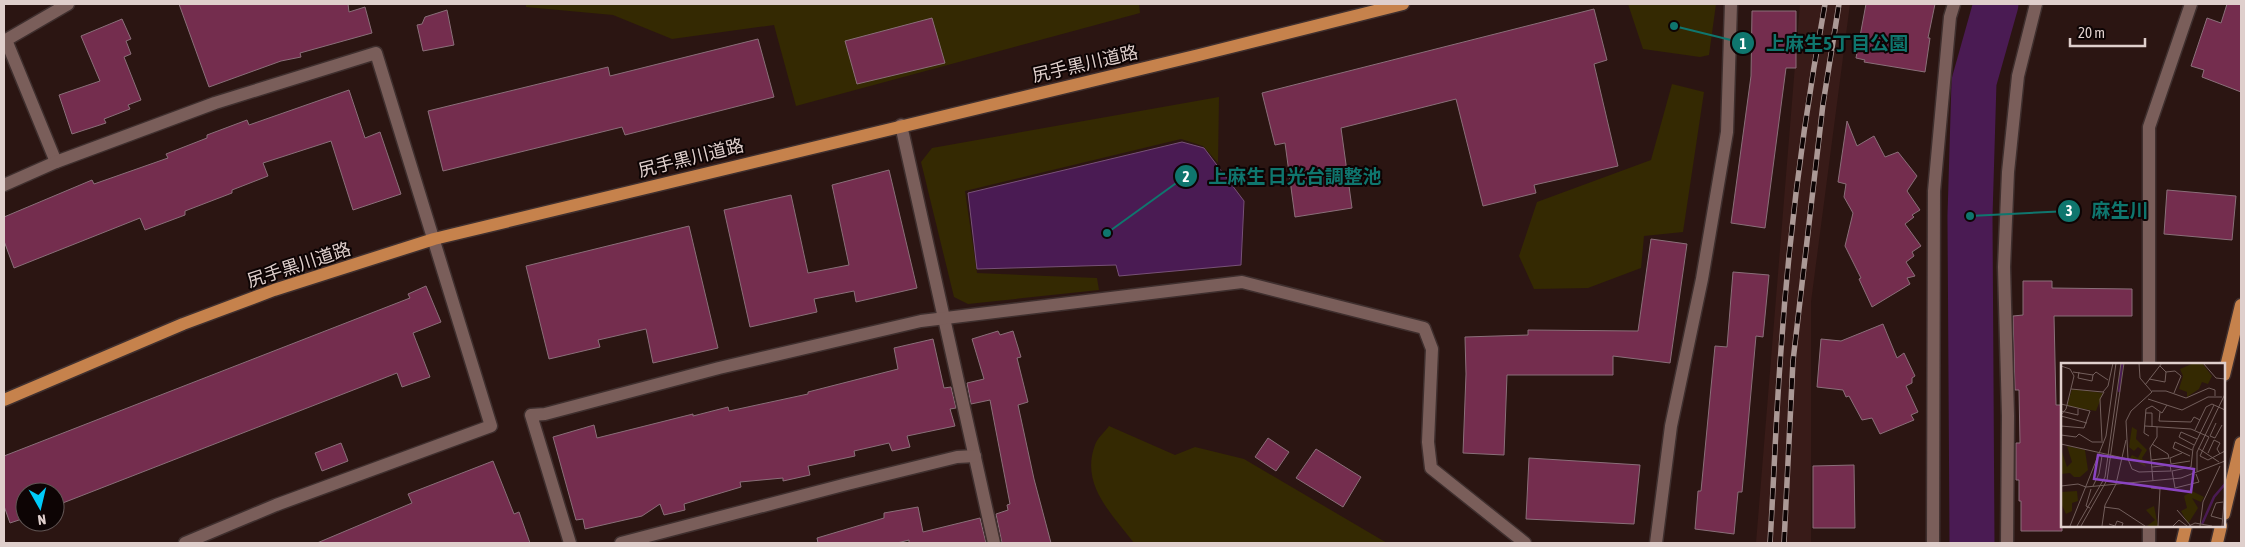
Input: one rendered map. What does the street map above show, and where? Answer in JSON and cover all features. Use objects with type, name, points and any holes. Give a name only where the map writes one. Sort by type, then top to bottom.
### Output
[{"type":"main road","name":"尻手黒川道路","points":[[4,400],[183,324],[274,290],[434,239],[1403,4]]},
{"type":"main road","points":[[2225,371],[2241,304]]},
{"type":"main road","points":[[2225,510],[2241,443]]},
{"type":"main road","points":[[2182,543],[2186,527]]},
{"type":"main road","points":[[2217,543],[2221,527]]},
{"type":"street","points":[[56,162],[6,40],[68,4]]},
{"type":"street","points":[[1656,543],[1671,426],[1702,279],[1728,132],[1731,4]]},
{"type":"street","points":[[1933,543],[1934,191],[1950,17],[1954,4]]},
{"type":"street","points":[[2007,543],[2008,416],[2004,267],[2008,172],[2018,76],[2036,4]]},
{"type":"street","points":[[2149,363],[2150,127],[2191,4]]},
{"type":"street","points":[[4,185],[56,162],[215,103],[376,53],[492,426],[276,505],[185,543]]},
{"type":"street","points":[[901,125],[994,543]]},
{"type":"street","points":[[570,543],[531,415],[545,414],[639,388],[922,321],[1242,282],[1424,328],[1432,348],[1428,442],[1431,468],[1525,543]]},
{"type":"street","points":[[621,543],[847,484],[957,458],[975,456]]},
{"type":"street","points":[[2149,527],[2149,543]]},
{"type":"shaded area","points":[[526,4],[1139,4],[1140,13],[796,106],[774,25],[672,39],[613,15],[526,7]]},
{"type":"shaded area","points":[[1628,4],[1716,4],[1709,55],[1700,57],[1643,49]]},
{"type":"shaded area","points":[[1800,4],[1850,4],[1811,302],[1811,543],[1756,543]]},
{"type":"shaded area","points":[[1672,84],[1704,92],[1683,232],[1644,236],[1641,268],[1588,288],[1534,289],[1519,256],[1537,202],[1651,160]]},
{"type":"shaded area","points":[[1219,97],[1218,163],[1203,146],[1181,139],[965,191],[977,273],[1097,278],[1099,290],[968,304],[954,297],[921,162],[932,148]]},
{"type":"shaded area","points":[[1182,142],[1204,148],[1244,201],[1241,265],[1119,276],[1116,265],[977,269],[968,193]]},
{"type":"shaded area","points":[[1109,426],[1175,455],[1195,447],[1244,459],[1387,543],[1134,543],[1108,510],[1095,486],[1092,473],[1091,460],[1096,442]]},
{"type":"building","points":[[179,4],[348,4],[349,12],[365,7],[372,33],[300,53],[301,57],[281,61],[209,87]]},
{"type":"building","points":[[1866,4],[1935,4],[1928,38],[1930,38],[1925,72],[1864,62],[1865,60],[1856,58]]},
{"type":"building","points":[[2227,4],[2241,4],[2241,92],[2202,77],[2204,70],[2191,66],[2207,18],[2221,23]]},
{"type":"building","points":[[1594,9],[1607,60],[1594,64],[1618,166],[1534,185],[1536,193],[1483,206],[1456,99],[1341,128],[1352,208],[1295,217],[1285,143],[1275,145],[1262,93]]},
{"type":"building","points":[[447,10],[454,45],[423,51],[417,25],[422,24],[425,17]]},
{"type":"building","points":[[1752,11],[1796,11],[1796,68],[1786,68],[1765,228],[1731,223],[1751,76]]},
{"type":"building","points":[[932,18],[945,63],[857,84],[845,41]]},
{"type":"building","points":[[122,19],[131,39],[126,41],[131,54],[124,57],[141,100],[128,105],[130,109],[104,119],[106,123],[72,134],[59,95],[100,81],[81,36]]},
{"type":"building","points":[[758,39],[774,97],[625,135],[622,127],[443,171],[428,111],[608,67],[610,76]]},
{"type":"building","points":[[349,90],[365,138],[380,132],[401,194],[353,210],[331,141],[263,163],[268,176],[232,190],[232,193],[185,211],[185,215],[145,230],[140,218],[14,268],[4,241],[4,217],[92,180],[94,184],[168,158],[166,154],[207,138],[207,135],[247,120],[249,125]]},
{"type":"building","points":[[1847,121],[1857,146],[1874,136],[1885,157],[1898,152],[1917,176],[1907,191],[1920,210],[1912,215],[1914,217],[1905,224],[1921,246],[1912,252],[1914,256],[1906,262],[1915,276],[1907,278],[1910,284],[1872,307],[1859,279],[1861,278],[1845,246],[1853,213],[1844,197],[1846,184],[1838,182]]},
{"type":"building","points":[[889,170],[917,288],[856,302],[854,291],[814,299],[817,312],[750,327],[724,210],[791,195],[808,273],[849,265],[832,185]]},
{"type":"building","points":[[2167,190],[2236,196],[2232,240],[2164,234]]},
{"type":"building","points":[[689,226],[718,348],[653,363],[646,329],[598,340],[600,347],[549,359],[526,266]]},
{"type":"building","points":[[1651,239],[1687,244],[1670,363],[1613,356],[1613,375],[1507,375],[1504,455],[1463,453],[1466,374],[1465,337],[1528,335],[1528,330],[1638,331]]},
{"type":"building","points":[[1733,272],[1769,275],[1763,337],[1756,336],[1742,492],[1738,492],[1734,534],[1695,529],[1698,491],[1701,491],[1715,346],[1727,347]]},
{"type":"building","points":[[2023,281],[2052,281],[2052,288],[2132,289],[2132,316],[2054,316],[2056,405],[2061,405],[2062,531],[2021,531],[2019,480],[2016,480],[2016,443],[2020,443],[2019,390],[2015,390],[2013,316],[2023,315]]},
{"type":"building","points":[[426,286],[441,322],[413,333],[430,377],[402,387],[397,373],[65,502],[65,482],[15,482],[15,521],[10,523],[4,506],[4,456],[410,298],[408,294]]},
{"type":"building","points":[[1883,324],[1897,358],[1904,353],[1915,376],[1912,378],[1912,383],[1906,386],[1918,412],[1911,415],[1914,420],[1880,434],[1872,418],[1862,420],[1849,396],[1846,397],[1843,390],[1817,387],[1821,339],[1841,341]]},
{"type":"building","points":[[998,331],[1000,335],[1013,331],[1021,357],[1017,358],[1028,402],[1018,405],[1034,479],[1051,543],[1002,543],[996,514],[1008,510],[1007,505],[1010,504],[990,400],[971,404],[967,383],[984,379],[972,339]]},
{"type":"building","points":[[933,339],[944,388],[951,387],[956,408],[950,409],[955,426],[907,436],[910,447],[892,451],[889,443],[854,451],[855,456],[808,466],[810,475],[783,481],[783,478],[740,482],[741,487],[684,504],[685,510],[664,515],[660,504],[642,516],[585,529],[583,519],[576,520],[553,437],[594,425],[597,438],[693,414],[693,416],[728,407],[729,411],[808,394],[808,392],[898,369],[894,348]]},
{"type":"building","points":[[1268,438],[1289,452],[1276,471],[1255,457]]},
{"type":"building","points":[[341,443],[348,461],[322,471],[315,453]]},
{"type":"building","points":[[1316,449],[1361,477],[1343,507],[1296,478]]},
{"type":"building","points":[[1529,458],[1640,465],[1634,524],[1526,519]]},
{"type":"building","points":[[493,461],[514,514],[519,512],[530,543],[317,543],[412,503],[408,494]]},
{"type":"building","points":[[1854,465],[1855,528],[1813,528],[1813,466]]},
{"type":"building","points":[[918,507],[923,532],[980,518],[986,543],[909,543],[909,540],[897,543],[818,543],[817,538],[884,518],[884,513]]},
{"type":"waterway","points":[[1972,543],[1970,216],[1974,82],[1996,4]]},
{"type":"railway","points":[[1770,543],[1779,374],[1788,263],[1810,90],[1825,4]]},
{"type":"railway","points":[[1784,543],[1793,361],[1823,104],[1839,4]]},
{"type":"place","name":"上麻生5丁目公園","points":[[1674,26]]},
{"type":"place","name":"麻生川","points":[[1970,216]]},
{"type":"place","name":"上麻生 日光台調整池","points":[[1107,233]]}]
